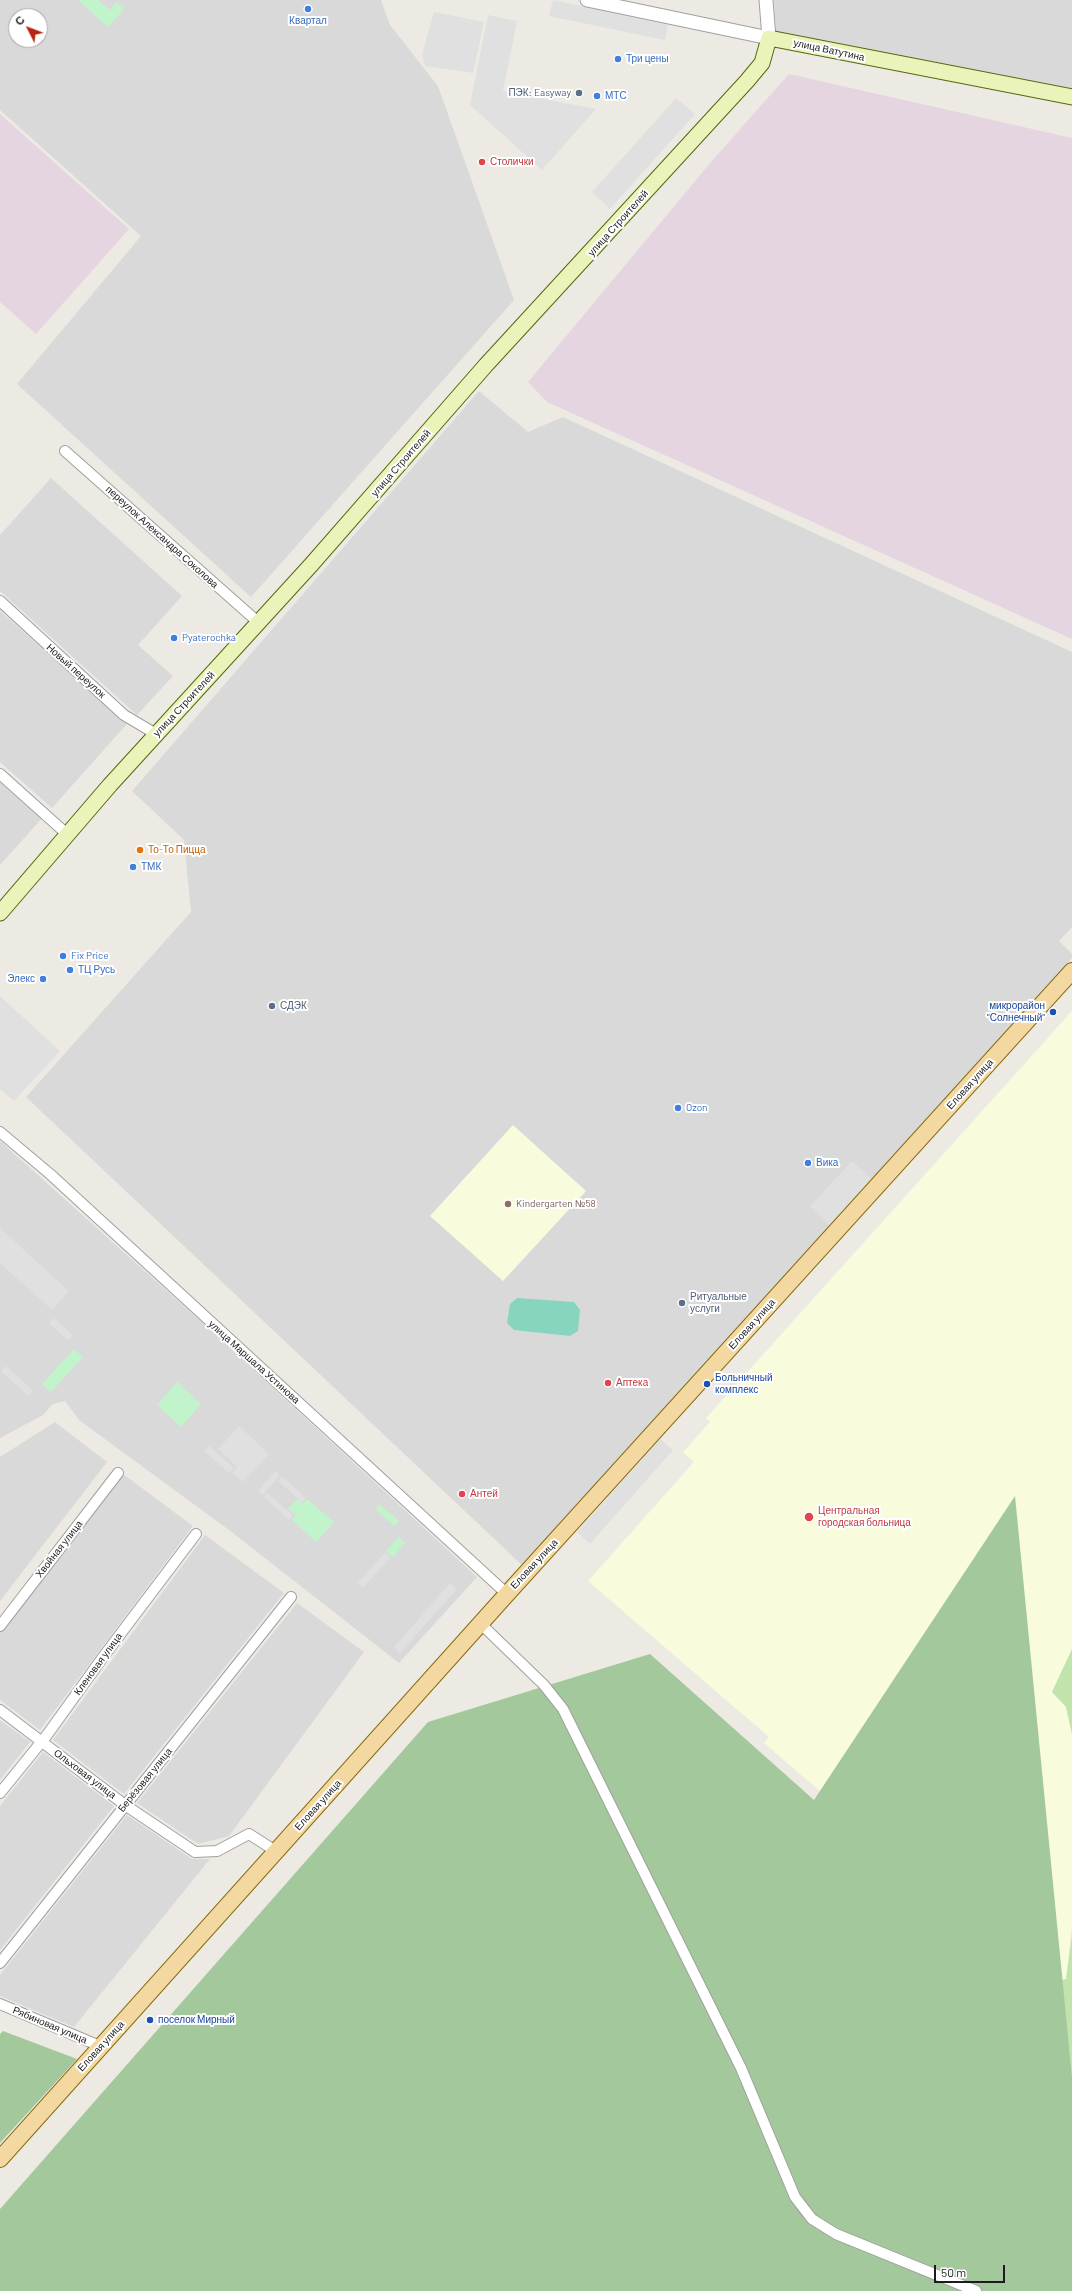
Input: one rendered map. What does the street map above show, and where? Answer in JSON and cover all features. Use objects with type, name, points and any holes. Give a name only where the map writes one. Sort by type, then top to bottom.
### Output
[{"type":"main road","name":"улица Ватутина","points":[[769,38],[1072,97]]},
{"type":"main road","name":"улица Строителей","points":[[0,913],[156,734],[259,624],[486,365],[747,81],[762,62],[769,38]]},
{"type":"main road","name":"Еловая улица","points":[[0,2159],[100,2046],[277,1852],[506,1594],[1072,971]]},
{"type":"street","name":"улица Ватутина","points":[[587,0],[769,38]]},
{"type":"street","name":"улица Строителей","points":[[766,0],[769,38]]},
{"type":"street","name":"переулок Александра Соколова","points":[[65,451],[259,624]]},
{"type":"street","name":"Новый переулок","points":[[0,601],[124,715],[141,727],[156,734]]},
{"type":"street","points":[[0,774],[68,835]]},
{"type":"street","name":"улица Маршала Устинова","points":[[0,1132],[56,1179],[506,1594]]},
{"type":"street","name":"Хвойная улица","points":[[0,1626],[118,1473]]},
{"type":"street","name":"Кленовая улица","points":[[0,1793],[41,1741],[196,1534]]},
{"type":"street","name":"Берёзовая улица","points":[[0,1963],[291,1597]]},
{"type":"street","points":[[480,1623],[544,1685],[563,1709],[741,2068],[795,2197],[812,2219],[836,2234],[976,2291]]},
{"type":"street","name":"Ольховая улица","points":[[0,1710],[125,1805],[195,1852],[217,1851],[249,1834],[277,1852]]},
{"type":"street","name":"Рябиновая улица","points":[[0,2004],[100,2046]]},
{"type":"shaded area","points":[[0,0],[381,0],[390,25],[438,86],[514,300],[251,597],[17,384],[141,236],[0,110]]},
{"type":"shaded area","points":[[553,0],[668,25],[665,40],[549,16]]},
{"type":"shaded area","points":[[774,0],[1072,0],[1072,90],[776,31]]},
{"type":"shaded area","points":[[434,12],[484,22],[473,73],[425,66],[422,54]]},
{"type":"shaded area","points":[[488,15],[517,21],[503,91],[596,109],[542,170],[470,105]]},
{"type":"shaded area","points":[[789,74],[1072,138],[1072,639],[547,402],[528,382],[711,162]]},
{"type":"shaded area","points":[[676,98],[695,114],[610,209],[592,192]]},
{"type":"shaded area","points":[[0,114],[129,229],[36,334],[0,302]]},
{"type":"shaded area","points":[[479,391],[528,432],[563,417],[1072,652],[1072,927],[1059,941],[1072,954],[1072,958],[523,1566],[26,1097],[191,912],[184,840],[132,791]]},
{"type":"shaded area","points":[[51,478],[182,596],[138,645],[173,676],[137,715],[0,591],[0,535]]},
{"type":"shaded area","points":[[0,611],[127,724],[52,808],[0,762]]},
{"type":"shaded area","points":[[0,778],[44,816],[0,865]]},
{"type":"shaded area","points":[[0,996],[60,1051],[14,1101],[0,1089]]},
{"type":"shaded area","points":[[1072,1011],[1072,1649],[1052,1692],[1066,1707],[1072,1734],[1072,1926],[1066,1980],[1045,1985],[764,1743],[769,1737],[588,1581],[694,1462],[683,1452],[710,1422],[706,1418]]},
{"type":"shaded area","name":"Kindergarten №58","points":[[513,1125],[586,1191],[503,1281],[430,1216]]},
{"type":"shaded area","points":[[0,1141],[206,1326],[477,1577],[399,1663],[233,1533],[79,1420],[65,1401],[53,1404],[43,1415],[0,1438]]},
{"type":"shaded area","points":[[852,1161],[872,1179],[829,1226],[810,1206]]},
{"type":"shaded area","points":[[0,1228],[69,1291],[52,1310],[0,1263]]},
{"type":"shaded area","points":[[54,1318],[73,1335],[68,1341],[49,1323]]},
{"type":"shaded area","points":[[6,1366],[33,1390],[28,1396],[1,1371]]},
{"type":"shaded area","points":[[55,1422],[107,1462],[0,1601],[0,1457]]},
{"type":"shaded area","points":[[239,1426],[269,1454],[243,1482],[232,1473],[237,1467],[218,1449]]},
{"type":"shaded area","points":[[660,1439],[673,1450],[590,1544],[577,1532]]},
{"type":"shaded area","points":[[209,1446],[234,1468],[229,1473],[204,1451]]},
{"type":"shaded area","points":[[119,1471],[193,1526],[40,1730],[0,1700],[0,1627]]},
{"type":"shaded area","points":[[275,1471],[280,1475],[263,1495],[258,1491]]},
{"type":"shaded area","points":[[282,1476],[306,1498],[302,1502],[278,1481]]},
{"type":"shaded area","points":[[267,1493],[293,1515],[289,1520],[264,1497]]},
{"type":"shaded area","points":[[205,1535],[284,1593],[124,1794],[53,1740]]},
{"type":"shaded area","points":[[385,1552],[391,1557],[363,1588],[358,1583]]},
{"type":"shaded area","points":[[450,1583],[457,1589],[400,1653],[394,1647]]},
{"type":"shaded area","points":[[297,1603],[364,1652],[229,1836],[198,1844],[137,1803]]},
{"type":"shaded area","points":[[0,1720],[30,1742],[0,1780]]},
{"type":"shaded area","points":[[43,1752],[114,1806],[0,1950],[0,1806]]},
{"type":"shaded area","points":[[127,1815],[192,1859],[210,1859],[74,2027],[0,1996],[0,1975]]},
{"type":"green space","points":[[98,0],[110,10],[116,2],[124,9],[108,27],[79,1]]},
{"type":"green space","points":[[517,1298],[574,1302],[580,1310],[578,1331],[570,1336],[514,1330],[507,1323],[510,1304]]},
{"type":"green space","points":[[74,1349],[83,1357],[51,1392],[42,1384]]},
{"type":"green space","points":[[177,1382],[201,1404],[181,1427],[157,1405]]},
{"type":"green space","points":[[1015,1496],[1072,2077],[1072,2291],[0,2291],[0,2209],[428,1722],[650,1654],[814,1800]]},
{"type":"green space","points":[[297,1499],[303,1504],[307,1499],[334,1522],[316,1542],[292,1520],[296,1515],[288,1509]]},
{"type":"green space","points":[[379,1504],[399,1521],[394,1526],[375,1509]]},
{"type":"green space","points":[[399,1537],[405,1543],[393,1557],[386,1551]]},
{"type":"green space","points":[[1072,1649],[1072,1734],[1066,1707],[1052,1692]]},
{"type":"green space","points":[[1072,1935],[1072,2077],[1062,1980],[1066,1979]]},
{"type":"green space","points":[[3,2031],[77,2059],[0,2143],[0,2034]]},
{"type":"place","name":"Квартал","points":[[308,9]]},
{"type":"place","name":"Три цены","points":[[618,59]]},
{"type":"place","name":"ПЭК: Easyway","points":[[579,93]]},
{"type":"place","name":"МТС","points":[[597,96]]},
{"type":"place","name":"Столички","points":[[482,162]]},
{"type":"place","name":"Pyaterochka","points":[[174,638]]},
{"type":"place","name":"То-То Пицца","points":[[140,850]]},
{"type":"place","name":"ТМК","points":[[133,867]]},
{"type":"place","name":"Fix Price","points":[[63,956]]},
{"type":"place","name":"ТЦ Русь","points":[[70,970]]},
{"type":"place","name":"Элекс","points":[[43,979]]},
{"type":"place","name":"СДЭК","points":[[272,1006]]},
{"type":"place","name":"микрорайон \"Солнечный\"","points":[[1053,1012]]},
{"type":"place","name":"Ozon","points":[[678,1108]]},
{"type":"place","name":"Вика","points":[[808,1163]]},
{"type":"place","name":"Kindergarten №58","points":[[508,1204]]},
{"type":"place","name":"Ритуальные услуги","points":[[682,1303]]},
{"type":"place","name":"Аптека","points":[[608,1383]]},
{"type":"place","name":"Больничный комплекс","points":[[707,1384]]},
{"type":"place","name":"Антей","points":[[462,1494]]},
{"type":"place","name":"Центральная городская больница","points":[[809,1517]]},
{"type":"place","name":"поселок Мирный","points":[[150,2020]]}]
